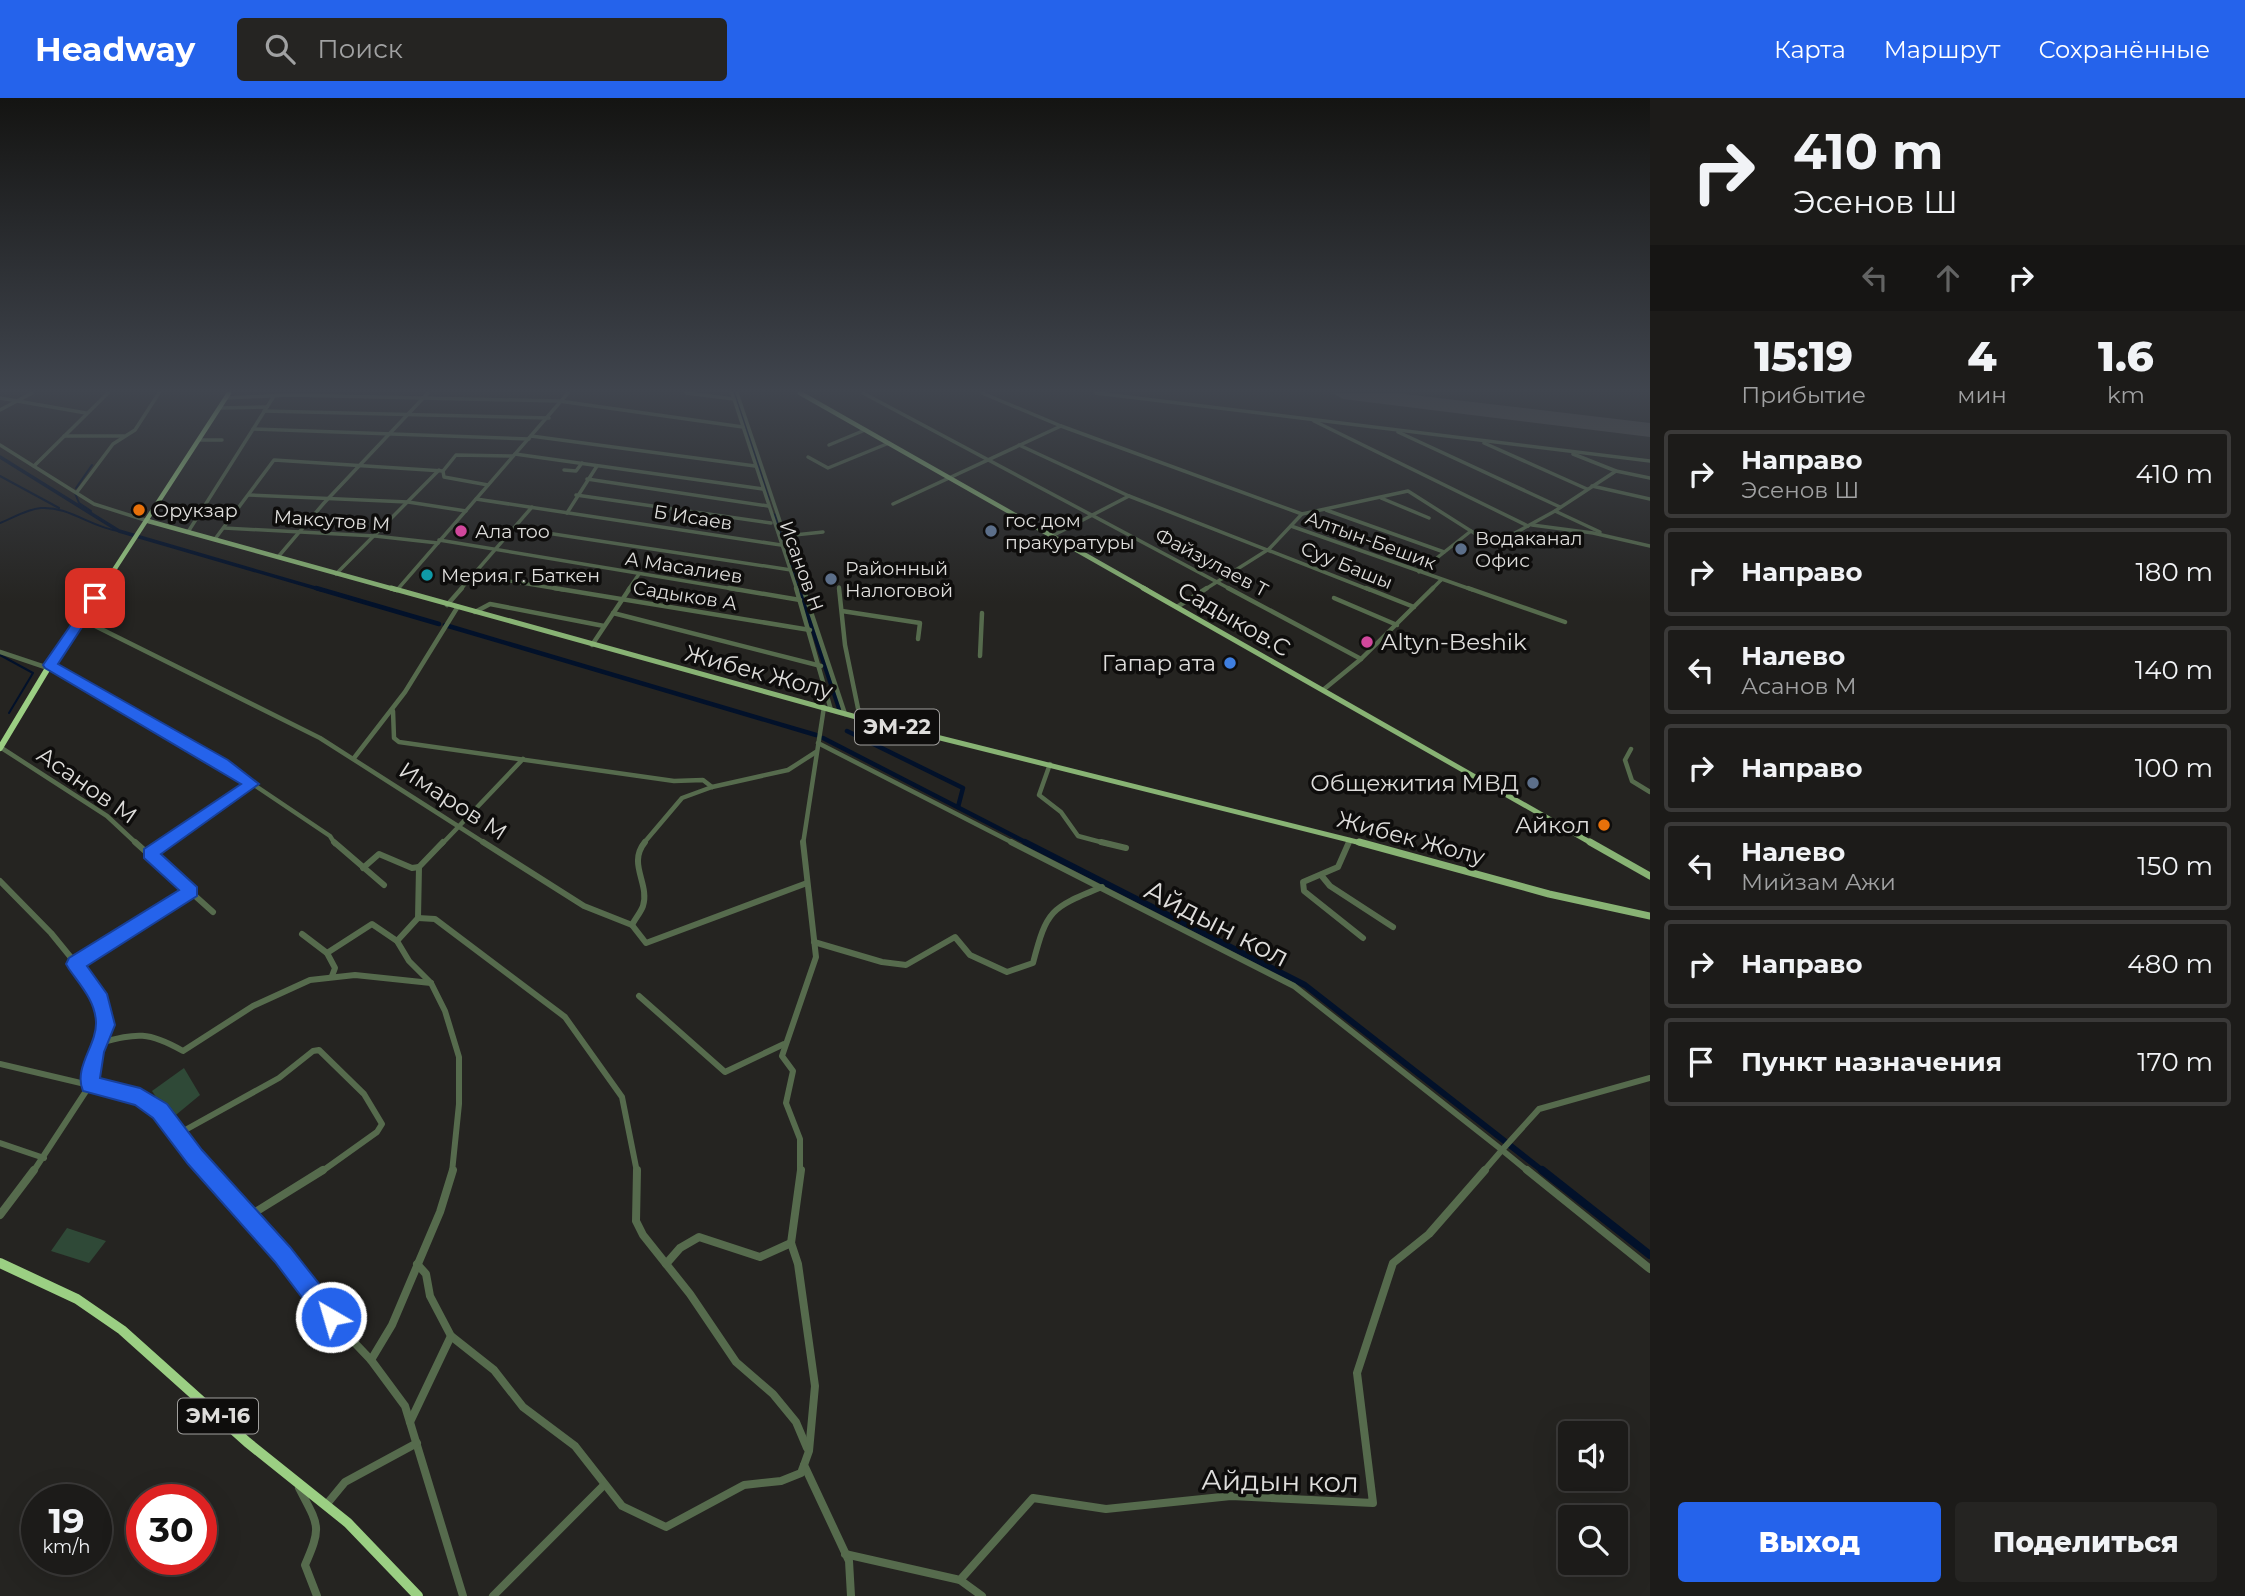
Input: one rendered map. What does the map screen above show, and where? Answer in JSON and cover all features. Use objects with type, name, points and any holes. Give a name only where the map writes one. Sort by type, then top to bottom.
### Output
[{"type":"highway","points":[[0,747],[49,667],[185,463]]},
{"type":"highway","name":"ЭМ-16","points":[[0,1263],[77,1299],[122,1330],[247,1442],[348,1523],[418,1596]]},
{"type":"main road","name":"Садыков.С","points":[[924,463],[1650,876]]},
{"type":"main road","name":"Жибек Жолу","points":[[149,520],[457,608],[860,718],[1350,840],[1549,894],[1650,916]]},
{"type":"street","name":"Жибек Жолу","points":[[29,463],[93,504],[149,520]]},
{"type":"street","points":[[34,466],[37,463]]},
{"type":"street","points":[[78,492],[99,463]]},
{"type":"street","points":[[188,532],[232,463]]},
{"type":"street","points":[[215,539],[272,463]]},
{"type":"street","points":[[326,463],[441,470]]},
{"type":"street","points":[[335,574],[448,463]]},
{"type":"street","points":[[397,590],[507,463]]},
{"type":"street","points":[[564,470],[576,471],[582,463],[763,489]]},
{"type":"street","points":[[716,463],[755,466]]},
{"type":"street","name":"Исанов Н","points":[[754,463],[771,523],[791,570],[821,666],[828,709]]},
{"type":"street","points":[[759,463],[845,714]]},
{"type":"street","points":[[819,463],[828,468],[840,463]]},
{"type":"street","points":[[893,504],[980,463]]},
{"type":"street","name":"Файзулаев Т","points":[[999,463],[1361,659]]},
{"type":"street","points":[[1058,463],[1129,496],[1269,549]]},
{"type":"street","points":[[1162,463],[1302,514],[1408,491],[1493,545],[1555,511],[1616,471]]},
{"type":"street","points":[[1401,463],[1530,525],[1608,536],[1650,546]]},
{"type":"street","points":[[1464,463],[1560,507]]},
{"type":"street","points":[[1532,463],[1589,487],[1650,499]]},
{"type":"street","points":[[1596,463],[1616,471],[1650,478]]},
{"type":"street","points":[[278,557],[363,465]]},
{"type":"street","points":[[567,513],[597,466]]},
{"type":"street","points":[[441,470],[444,477],[488,485]]},
{"type":"street","points":[[587,479],[768,506]]},
{"type":"street","points":[[249,495],[408,502],[466,511]]},
{"type":"street","points":[[576,495],[771,523]]},
{"type":"street","points":[[1052,536],[1129,496]]},
{"type":"street","points":[[1381,498],[1429,518]]},
{"type":"street","name":"Б Исаев","points":[[476,499],[781,545]]},
{"type":"street","points":[[447,605],[532,508]]},
{"type":"street","points":[[1324,509],[1444,552]]},
{"type":"street","points":[[1555,511],[1608,536]]},
{"type":"street","points":[[1177,607],[1269,549],[1302,514]]},
{"type":"street","name":"Алтын-Бешик","points":[[1291,526],[1441,580]]},
{"type":"street","name":"Максутов М","points":[[224,528],[438,542]]},
{"type":"street","points":[[514,528],[791,570]]},
{"type":"street","points":[[1419,572],[1471,531]]},
{"type":"street","points":[[785,536],[823,533]]},
{"type":"street","name":"А Масалиев","points":[[438,542],[800,600]]},
{"type":"street","name":"Суу Башы","points":[[1269,549],[1414,607]]},
{"type":"street","points":[[592,645],[639,574]]},
{"type":"street","name":"Садыков А","points":[[473,575],[810,630]]},
{"type":"street","points":[[1324,690],[1361,659],[1441,580],[1565,622]]},
{"type":"street","points":[[839,587],[845,645],[860,718]]},
{"type":"street","points":[[1334,598],[1397,625]]},
{"type":"street","points":[[475,612],[485,604],[490,604],[604,626]]},
{"type":"street","points":[[354,758],[393,711],[441,626],[457,608]]},
{"type":"street","name":"Исанов Н","points":[[842,611],[920,623],[918,639]]},
{"type":"street","points":[[613,613],[821,666]]},
{"type":"street","points":[[980,656],[984,618],[982,613]]},
{"type":"street","name":"Имаров М","points":[[81,618],[354,758],[584,906],[632,925],[639,938],[646,943],[807,883]]},
{"type":"street","points":[[0,652],[49,667],[223,764],[330,836],[340,850],[384,885]]},
{"type":"street","points":[[417,1264],[426,1274],[430,1296],[451,1336],[494,1370],[523,1407],[575,1446],[622,1506],[666,1527],[744,1485],[780,1481],[801,1473],[809,1451],[815,1387],[798,1264],[791,1243],[801,1168],[800,1139],[786,1103],[793,1071],[782,1056],[816,957],[802,837],[816,752],[828,709]]},
{"type":"street","points":[[393,711],[394,738],[399,742],[674,781],[703,780],[712,787]]},
{"type":"street","name":"Айдын кол","points":[[818,743],[1294,986],[1502,1150],[1429,1234],[1393,1263],[1357,1373],[1373,1503],[1231,1496],[1106,1509],[1033,1498],[960,1580]]},
{"type":"street","name":"Асанов М","points":[[0,747],[107,816],[214,912]]},
{"type":"street","points":[[1631,748],[1625,760],[1632,781],[1650,792]]},
{"type":"street","points":[[632,925],[643,906],[644,894],[637,868],[638,850],[672,807],[682,798],[712,787],[788,770],[816,752]]},
{"type":"street","points":[[363,868],[379,854],[412,868],[419,867],[523,759]]},
{"type":"street","points":[[1050,765],[1039,795],[1061,812],[1078,836],[1126,848]]},
{"type":"street","points":[[150,854],[252,784]]},
{"type":"street","points":[[1350,840],[1338,867],[1303,882],[1304,891],[1363,938]]},
{"type":"street","points":[[397,940],[418,918],[419,867]]},
{"type":"street","points":[[1321,874],[1330,886],[1393,928]]},
{"type":"street","points":[[0,881],[75,964],[101,1000],[106,1025],[99,1043],[90,1085],[44,1158],[0,1215]]},
{"type":"street","points":[[814,942],[882,962],[906,965],[955,937],[970,955],[1007,972],[1033,963],[1044,920],[1054,906],[1102,887]]},
{"type":"street","points":[[75,964],[191,891]]},
{"type":"street","points":[[418,918],[435,919],[565,1017],[622,1097],[638,1178],[636,1222],[643,1235],[736,1362],[773,1394],[796,1422],[809,1451]]},
{"type":"street","points":[[327,953],[372,924],[397,940],[409,961],[431,983],[446,1011],[459,1056],[460,1104],[453,1170],[440,1212],[392,1325],[371,1360]]},
{"type":"street","points":[[302,934],[327,953],[335,968],[332,976]]},
{"type":"street","points":[[99,1043],[125,1036],[157,1036],[183,1051],[266,999],[310,981],[332,976],[431,983]]},
{"type":"street","points":[[639,996],[725,1072],[784,1044]]},
{"type":"street","points":[[178,1134],[279,1078],[313,1051],[319,1050],[346,1075],[380,1114],[382,1124],[377,1132],[318,1174],[249,1216]]},
{"type":"street","points":[[0,1064],[140,1097],[160,1111],[331,1317],[371,1360],[405,1406],[463,1596]]},
{"type":"street","points":[[1650,1078],[1539,1109],[1502,1150],[1650,1269]]},
{"type":"street","points":[[0,1143],[44,1158]]},
{"type":"street","points":[[666,1264],[680,1248],[699,1237],[728,1249],[760,1257],[791,1243]]},
{"type":"street","points":[[410,1422],[451,1336]]},
{"type":"street","points":[[326,1505],[345,1482],[417,1443]]},
{"type":"street","points":[[804,1465],[849,1561],[851,1596]]},
{"type":"street","points":[[295,1481],[316,1527],[317,1539],[304,1564],[304,1573],[317,1596]]},
{"type":"street","points":[[493,1596],[604,1485]]},
{"type":"street","points":[[845,1554],[960,1580],[982,1596]]},
{"type":"green space","points":[[184,1068],[200,1095],[171,1119],[152,1091]]},
{"type":"green space","points":[[67,1228],[106,1241],[89,1263],[51,1251]]},
{"type":"waterway","points":[[9,463],[119,531],[322,590]]},
{"type":"waterway","points":[[757,463],[768,499]]},
{"type":"waterway","points":[[76,488],[92,465]]},
{"type":"waterway","points":[[0,476],[59,508]]},
{"type":"waterway","points":[[75,493],[79,503],[91,511],[88,512]]},
{"type":"waterway","points":[[0,523],[31,510],[51,508],[119,531]]},
{"type":"waterway","points":[[774,515],[799,590]]},
{"type":"waterway","points":[[316,588],[439,624]]},
{"type":"waterway","points":[[799,588],[839,708]]},
{"type":"waterway","points":[[445,625],[816,735]]},
{"type":"waterway","points":[[0,655],[33,673],[9,713]]},
{"type":"waterway","points":[[847,731],[963,788],[958,807]]},
{"type":"waterway","points":[[823,738],[1029,844]]},
{"type":"waterway","points":[[1025,842],[1305,985],[1544,1172]]},
{"type":"waterway","points":[[1542,1170],[1650,1255]]},
{"type":"place","name":"Орукзар","points":[[139,510]]},
{"type":"place","name":"Ала тоо","points":[[461,531]]},
{"type":"place","name":"гос дом пракуратуры","points":[[991,531]]},
{"type":"place","name":"Водаканал Офис","points":[[1461,549]]},
{"type":"place","name":"Мерия г. Бaткен","points":[[427,575]]},
{"type":"place","name":"Районный Налоговой","points":[[831,579]]},
{"type":"place","name":"Altyn-Beshik","points":[[1367,642]]},
{"type":"place","name":"Гапар ата","points":[[1230,663]]},
{"type":"place","name":"Общежития МВД","points":[[1533,783]]},
{"type":"place","name":"Айкол","points":[[1604,825]]},
{"type":"route","points":[[95,598],[50,665],[75,677],[148,724],[223,764],[252,784],[150,854],[191,891],[130,932],[75,964],[101,1000],[106,1025],[95,1052],[90,1085],[140,1097],[160,1111],[195,1157],[282,1254],[331,1317]]}]
